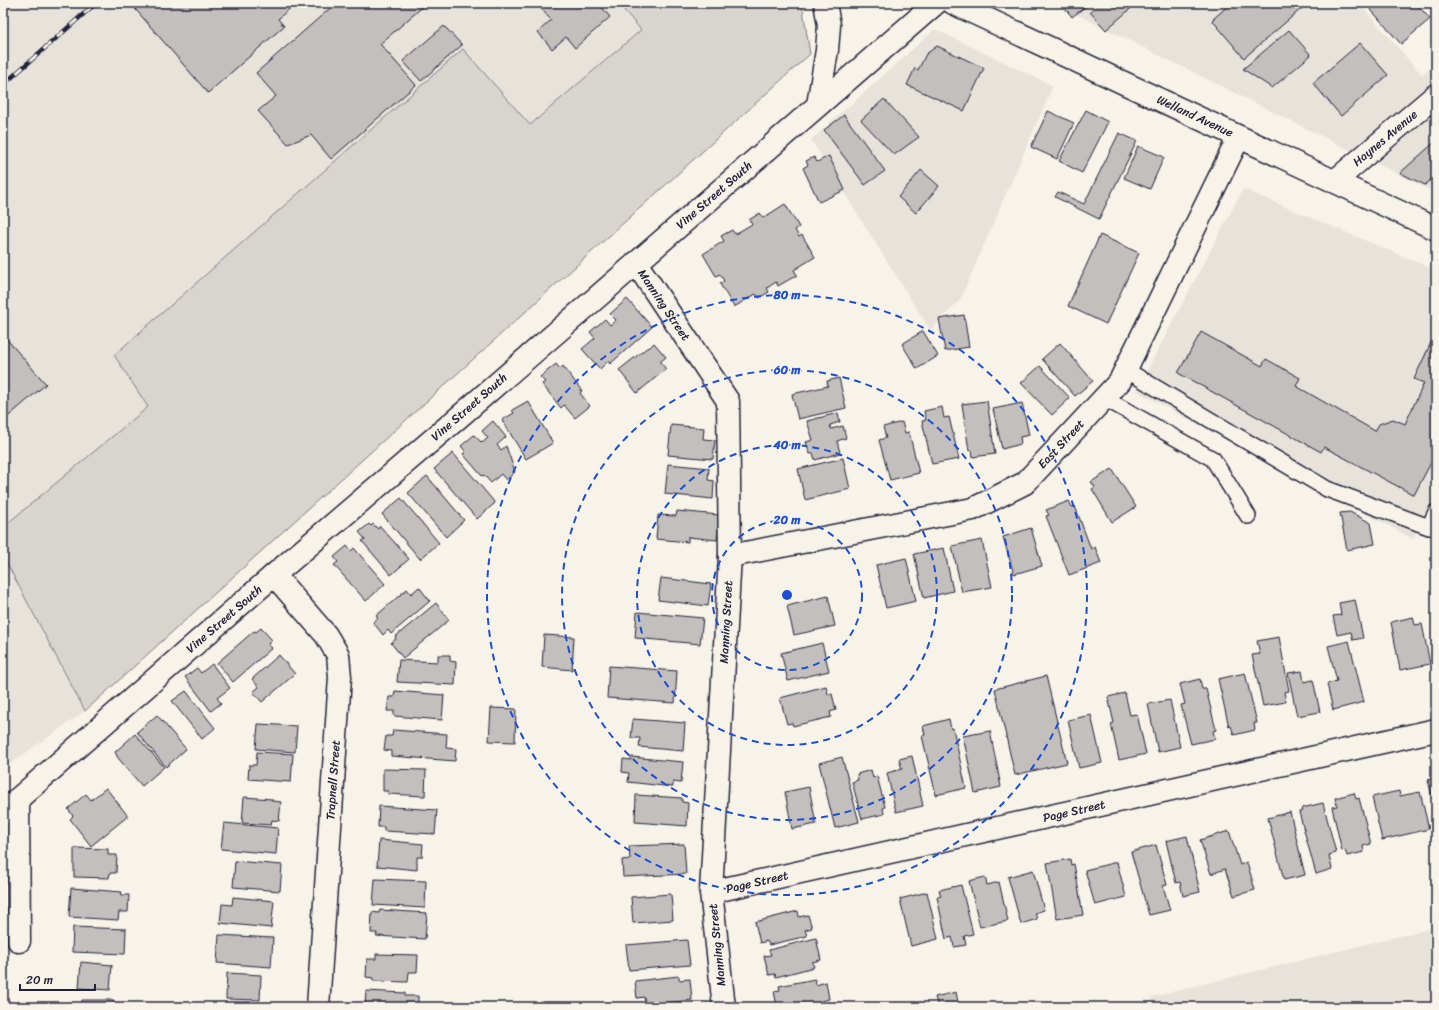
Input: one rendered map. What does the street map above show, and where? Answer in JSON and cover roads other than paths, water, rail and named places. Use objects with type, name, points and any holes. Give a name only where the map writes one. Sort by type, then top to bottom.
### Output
[{"type":"street","points":[[818,106],[828,50],[829,25],[825,3]]},
{"type":"street","name":"Vine Street South","points":[[10,806],[274,575],[936,3]]},
{"type":"street","name":"Welland Avenue","points":[[953,3],[1436,229]]},
{"type":"street","name":"Haynes Avenue","points":[[1334,181],[1436,95]]},
{"type":"street","name":"East Street","points":[[730,556],[973,509],[1025,483],[1120,381],[1239,137]]},
{"type":"street","name":"Manning Street","points":[[636,263],[728,401],[730,556],[711,892],[724,1007]]},
{"type":"street","name":"Trapnell Street","points":[[274,575],[326,635],[338,655],[340,678],[318,1007]]},
{"type":"street","name":"Page Street","points":[[711,892],[1436,730]]},
{"type":"street","points":[[10,806],[19,941]]},
{"type":"lane","points":[[1126,370],[1327,490],[1429,527],[1436,512]]},
{"type":"lane","points":[[1104,398],[1213,459],[1248,516]]},
{"type":"railway","points":[[3,85],[96,3]]}]
